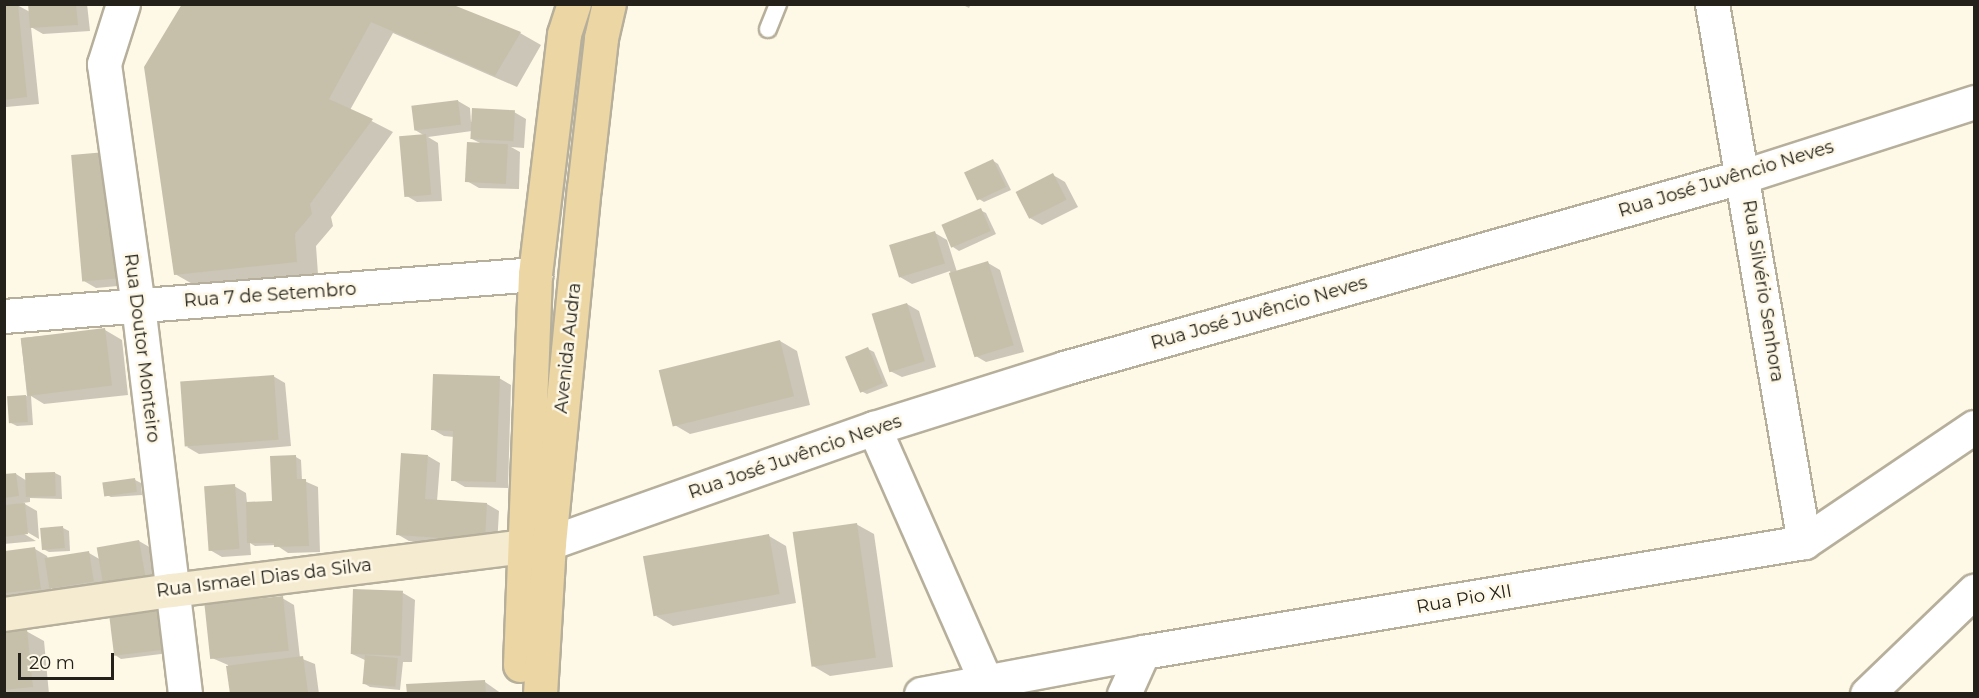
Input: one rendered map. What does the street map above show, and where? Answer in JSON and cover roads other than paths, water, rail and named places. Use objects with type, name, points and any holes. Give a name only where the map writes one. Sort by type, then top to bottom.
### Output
[{"type":"main road","name":"Avenida Audra","points":[[540,693],[536,544],[535,274],[564,34],[574,4]]},
{"type":"main road","name":"Avenida Audra","points":[[519,693],[601,38],[609,4]]},
{"type":"street","name":"Rua Doutor Monteiro","points":[[123,4],[104,64],[138,305],[185,693]]},
{"type":"street","name":"Rua Silvério Senhora","points":[[1712,4],[1744,176],[1804,542]]},
{"type":"street","name":"Rua José Juvêncio Neves","points":[[536,544],[874,428],[1064,368],[1744,176],[1974,102]]},
{"type":"street","name":"Rua 7 de Setembro","points":[[4,316],[535,274]]},
{"type":"street","name":"Rua Pio XII","points":[[921,693],[1143,652],[1804,542],[1974,427]]},
{"type":"street","points":[[874,428],[985,680]]},
{"type":"street","name":"Rua Ismael Dias da Silva","points":[[4,614],[171,590],[536,544]]},
{"type":"street","points":[[1867,693],[1974,591]]},
{"type":"street","points":[[1124,693],[1143,652]]},
{"type":"lane","points":[[768,28],[778,4]]}]
